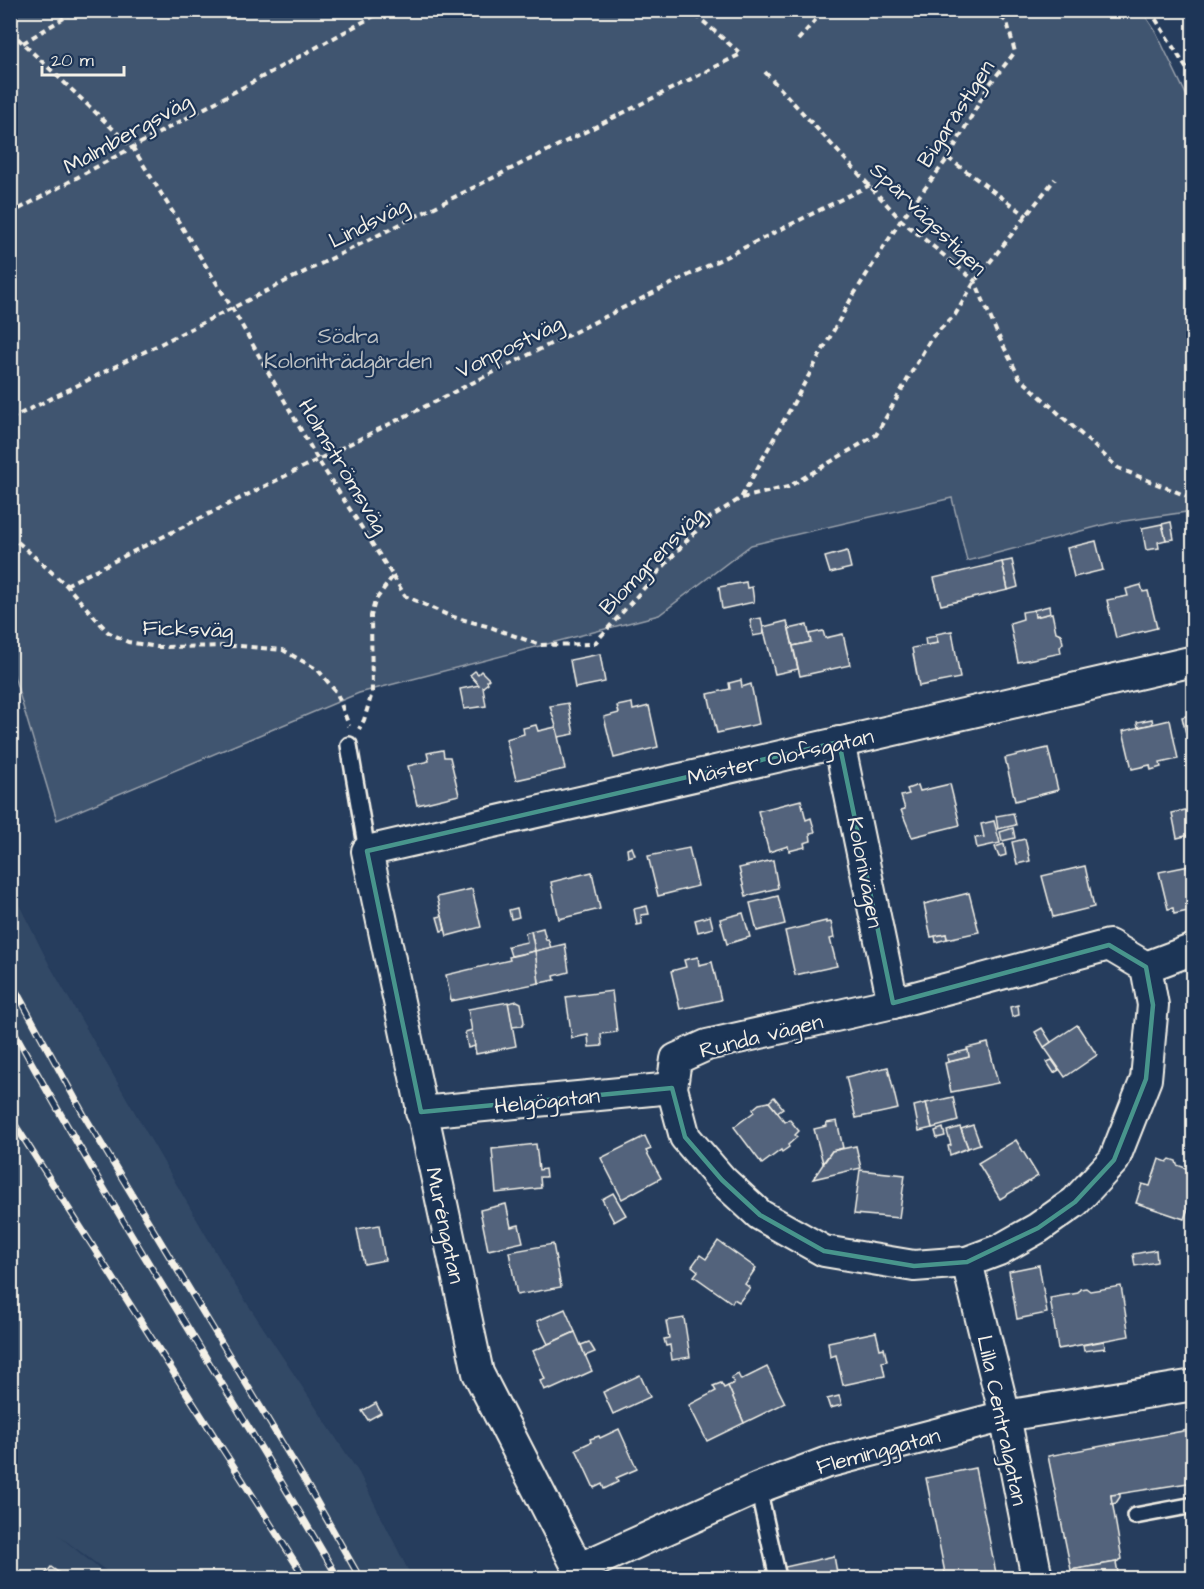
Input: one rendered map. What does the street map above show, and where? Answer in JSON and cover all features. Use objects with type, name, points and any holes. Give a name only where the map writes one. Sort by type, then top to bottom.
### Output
[{"type":"street","name":"Mäster Olofsgatan","points":[[367,851],[1194,661]]},
{"type":"street","name":"Kolonivägen","points":[[839,742],[893,1003]]},
{"type":"street","name":"Muréngatan","points":[[367,851],[478,1373],[581,1574]]},
{"type":"street","name":"Runda vägen","points":[[1109,945],[1146,967],[1153,1005],[1146,1078],[1114,1160],[1075,1202],[1038,1228],[999,1250],[967,1262],[914,1266],[824,1251],[760,1215],[722,1180],[685,1137],[672,1088],[676,1059],[707,1045],[893,1003],[1109,945]]},
{"type":"street","points":[[1146,967],[1194,949]]},
{"type":"street","name":"Helgögatan","points":[[421,1112],[672,1088]]},
{"type":"street","name":"Lilla Centralgatan","points":[[967,1262],[1005,1416],[1037,1578]]},
{"type":"street","name":"Fleminggatan","points":[[581,1574],[758,1488],[825,1463],[1005,1416],[1194,1385]]},
{"type":"lane","points":[[349,745],[367,851]]},
{"type":"lane","points":[[758,1488],[777,1578]]},
{"type":"lane","points":[[1135,1516],[1194,1505]]},
{"type":"path","points":[[23,43],[77,10]]},
{"type":"path","name":"Malmbergsväg","points":[[10,214],[385,10]]},
{"type":"path","name":"Lindsväg","points":[[10,418],[741,54],[690,10]]},
{"type":"path","points":[[798,40],[824,10]]},
{"type":"path","name":"Bigaråstigen","points":[[901,220],[948,158],[989,85],[1015,52],[1007,22],[991,10]]},
{"type":"path","points":[[1150,10],[1194,83]]},
{"type":"path","name":"Holmströmsväg","points":[[10,31],[133,148],[232,308],[318,460],[393,576]]},
{"type":"path","name":"Spårvägsstigen","points":[[765,72],[901,220],[975,281],[1019,377],[1118,468],[1194,499]]},
{"type":"path","points":[[948,158],[1028,216]]},
{"type":"path","points":[[741,498],[788,487],[876,435],[931,338],[955,315],[975,281],[1055,179]]},
{"type":"path","name":"Vonpostväg","points":[[66,585],[870,185]]},
{"type":"path","name":"Blomgrensväg","points":[[393,576],[405,596],[450,616],[540,645],[594,644],[688,539],[711,517],[741,498],[851,299],[901,220]]},
{"type":"path","name":"Ficksväg","points":[[10,535],[66,585],[108,632],[128,642],[157,647],[240,646],[283,650],[318,670],[337,693],[350,723],[349,745]]},
{"type":"path","points":[[349,745],[364,720],[372,693],[371,616],[375,601],[393,576]]},
{"type":"highlighted area","points":[[839,742],[893,1003],[1109,945],[1146,967],[1153,1005],[1146,1079],[1114,1160],[1075,1202],[1038,1228],[967,1262],[914,1266],[824,1251],[760,1215],[722,1180],[685,1137],[672,1088],[421,1112],[367,851]]},
{"type":"shaded area","points":[[10,887],[50,966],[233,1282],[359,1473],[412,1578],[116,1578],[58,1535],[110,1578],[11,1578]]},
{"type":"green space","name":"Södra Koloniträdgården","points":[[10,11],[1142,11],[1156,32],[1193,109],[1193,511],[1111,523],[967,561],[952,498],[751,545],[659,615],[359,693],[57,820],[11,666]]},
{"type":"building","points":[[1171,522],[1174,539],[1166,540],[1162,524]]},
{"type":"building","points":[[1162,524],[1166,540],[1158,542],[1159,548],[1146,550],[1142,528]]},
{"type":"building","points":[[1096,541],[1103,570],[1074,577],[1067,548]]},
{"type":"building","points":[[847,551],[851,568],[830,573],[825,557]]},
{"type":"building","points":[[1012,560],[1018,587],[1008,590],[1002,562]]},
{"type":"building","points":[[1002,562],[1008,590],[941,605],[934,578]]},
{"type":"building","points":[[746,582],[747,588],[752,587],[754,602],[722,609],[719,587]]},
{"type":"building","points":[[1141,585],[1143,592],[1148,591],[1157,628],[1116,638],[1107,600],[1128,596],[1126,589]]},
{"type":"building","points":[[1049,606],[1050,614],[1035,617],[1034,610]]},
{"type":"building","points":[[1034,610],[1035,617],[1052,613],[1056,632],[1061,634],[1063,643],[1060,647],[1061,653],[1018,662],[1010,623],[1023,619],[1022,612]]},
{"type":"building","points":[[761,618],[764,634],[753,636],[750,620]]},
{"type":"building","points":[[787,621],[798,669],[775,674],[763,627]]},
{"type":"building","points":[[807,625],[811,642],[793,646],[789,629]]},
{"type":"building","points":[[823,631],[825,638],[843,634],[850,665],[800,676],[793,646],[811,642],[809,634]]},
{"type":"building","points":[[952,631],[960,678],[919,686],[912,648],[938,643],[936,634]]},
{"type":"building","points":[[936,636],[938,643],[926,645],[925,638]]},
{"type":"building","points":[[600,654],[605,682],[575,688],[570,660]]},
{"type":"building","points":[[475,671],[478,674],[481,671],[489,679],[483,687],[486,706],[464,709],[460,689],[479,685],[470,675]]},
{"type":"building","points":[[741,680],[742,687],[751,684],[759,724],[717,733],[708,694],[730,689],[729,683]]},
{"type":"building","points":[[568,703],[574,734],[559,737],[550,706]]},
{"type":"building","points":[[632,703],[633,710],[649,706],[658,747],[614,758],[604,717],[619,713],[617,706]]},
{"type":"building","points":[[1194,714],[1194,749],[1190,750],[1182,717]]},
{"type":"building","points":[[1152,719],[1153,724],[1138,727],[1137,722]]},
{"type":"building","points":[[1170,720],[1178,759],[1160,763],[1161,767],[1151,770],[1150,765],[1132,769],[1123,731]]},
{"type":"building","points":[[536,725],[538,731],[556,727],[565,769],[516,780],[506,739],[524,734],[523,728]]},
{"type":"building","points":[[1048,748],[1058,790],[1015,801],[1005,758]]},
{"type":"building","points":[[443,750],[444,757],[450,757],[459,795],[417,805],[408,766],[429,761],[427,753]]},
{"type":"building","points":[[950,784],[960,825],[912,837],[901,810],[905,809],[901,796],[909,794],[907,789],[918,785],[920,791]]},
{"type":"building","points":[[801,800],[806,820],[811,818],[815,832],[810,833],[811,841],[804,843],[805,847],[789,851],[788,846],[769,852],[758,811]]},
{"type":"building","points":[[1194,808],[1194,834],[1177,838],[1172,813]]},
{"type":"building","points":[[1013,813],[1016,825],[998,829],[996,816]]},
{"type":"building","points":[[994,821],[1000,843],[977,848],[975,838],[984,837],[981,824]]},
{"type":"building","points":[[1013,828],[1015,838],[1002,841],[1000,832]]},
{"type":"building","points":[[1025,839],[1030,861],[1017,864],[1012,842]]},
{"type":"building","points":[[1004,844],[1006,855],[999,857],[995,847]]},
{"type":"building","points":[[632,847],[635,855],[628,857],[627,849]]},
{"type":"building","points":[[689,848],[698,886],[658,896],[648,856]]},
{"type":"building","points":[[773,860],[778,888],[746,896],[739,868]]},
{"type":"building","points":[[1194,865],[1194,904],[1186,905],[1188,911],[1174,914],[1173,908],[1168,909],[1159,872]]},
{"type":"building","points":[[1085,866],[1094,907],[1053,917],[1042,876]]},
{"type":"building","points":[[592,872],[600,909],[559,919],[551,882]]},
{"type":"building","points":[[472,889],[481,927],[447,936],[437,897]]},
{"type":"building","points":[[969,893],[979,932],[947,939],[946,934],[931,937],[924,904]]},
{"type":"building","points":[[778,896],[785,924],[757,931],[750,903]]},
{"type":"building","points":[[647,906],[649,914],[641,915],[642,924],[637,925],[634,909]]},
{"type":"building","points":[[517,908],[519,917],[511,919],[509,910]]},
{"type":"building","points":[[743,913],[750,937],[727,944],[720,919]]},
{"type":"building","points":[[442,916],[445,930],[441,931],[437,917]]},
{"type":"building","points":[[710,916],[713,928],[698,932],[695,920]]},
{"type":"building","points":[[826,921],[826,923],[831,922],[834,938],[830,939],[837,966],[795,975],[785,931]]},
{"type":"building","points":[[543,928],[551,948],[535,951],[531,931]]},
{"type":"building","points":[[531,931],[535,951],[511,956],[508,946],[527,942],[525,933]]},
{"type":"building","points":[[946,934],[947,939],[936,942],[935,936]]},
{"type":"building","points":[[565,944],[569,972],[554,976],[555,980],[539,983],[535,951]]},
{"type":"building","points":[[535,951],[539,983],[451,1001],[446,975],[510,960],[509,957]]},
{"type":"building","points":[[698,957],[699,965],[712,962],[721,1000],[680,1009],[671,971],[686,967],[684,960]]},
{"type":"building","points":[[612,991],[617,1032],[601,1034],[602,1046],[589,1047],[588,1035],[572,1038],[566,997]]},
{"type":"building","points":[[517,1001],[521,1003],[524,1022],[522,1026],[512,1027],[508,1003]]},
{"type":"building","points":[[508,1002],[516,1046],[476,1054],[468,1009]]},
{"type":"building","points":[[1018,1005],[1019,1015],[1012,1017],[1010,1007]]},
{"type":"building","points":[[1077,1025],[1097,1055],[1065,1077],[1044,1047]]},
{"type":"building","points":[[1042,1028],[1051,1042],[1044,1047],[1035,1032]]},
{"type":"building","points":[[472,1030],[475,1046],[468,1048],[465,1032]]},
{"type":"building","points":[[988,1043],[998,1083],[951,1092],[945,1063],[969,1057],[967,1048]]},
{"type":"building","points":[[968,1050],[969,1057],[948,1062],[947,1055]]},
{"type":"building","points":[[1052,1060],[1059,1070],[1054,1073],[1047,1062]]},
{"type":"building","points":[[888,1067],[898,1109],[856,1118],[846,1077]]},
{"type":"building","points":[[774,1097],[783,1108],[777,1112],[769,1102]]},
{"type":"building","points":[[953,1097],[958,1121],[932,1128],[926,1103]]},
{"type":"building","points":[[769,1102],[785,1122],[789,1119],[799,1131],[795,1135],[797,1137],[788,1145],[789,1147],[762,1164],[734,1127],[754,1112],[753,1109],[759,1104]]},
{"type":"building","points":[[926,1103],[932,1128],[919,1131],[914,1106]]},
{"type":"building","points":[[837,1121],[843,1148],[832,1151],[823,1163],[814,1129]]},
{"type":"building","points":[[973,1125],[980,1144],[968,1148],[961,1129]]},
{"type":"building","points":[[960,1127],[968,1148],[950,1155],[948,1146],[951,1145],[947,1131]]},
{"type":"building","points":[[943,1128],[945,1136],[937,1138],[935,1131]]},
{"type":"building","points":[[645,1136],[651,1149],[646,1151],[661,1178],[622,1199],[601,1158]]},
{"type":"building","points":[[1016,1140],[1038,1176],[1000,1199],[978,1163]]},
{"type":"building","points":[[536,1144],[539,1170],[545,1169],[546,1177],[540,1177],[541,1188],[496,1193],[492,1149]]},
{"type":"building","points":[[856,1146],[861,1168],[813,1179],[832,1151]]},
{"type":"building","points":[[1159,1159],[1167,1162],[1170,1159],[1176,1161],[1177,1165],[1194,1171],[1194,1193],[1184,1219],[1136,1203],[1142,1184],[1150,1186]]},
{"type":"building","points":[[860,1170],[905,1175],[899,1218],[854,1214]]},
{"type":"building","points":[[613,1193],[626,1215],[614,1222],[602,1199]]},
{"type":"building","points":[[506,1204],[511,1227],[519,1225],[523,1242],[488,1250],[480,1210]]},
{"type":"building","points":[[379,1225],[385,1260],[364,1264],[357,1229]]},
{"type":"building","points":[[718,1241],[756,1268],[745,1284],[750,1288],[739,1302],[734,1299],[732,1303],[694,1276],[698,1271],[692,1266],[700,1255],[706,1259]]},
{"type":"building","points":[[553,1244],[561,1287],[517,1295],[509,1252]]},
{"type":"building","points":[[1156,1250],[1157,1262],[1135,1266],[1133,1254]]},
{"type":"building","points":[[1039,1265],[1047,1313],[1017,1319],[1009,1271]]},
{"type":"building","points":[[1121,1286],[1129,1336],[1058,1349],[1050,1298],[1078,1293],[1080,1289],[1086,1288],[1090,1291]]},
{"type":"building","points":[[565,1309],[575,1332],[548,1344],[537,1321]]},
{"type":"building","points":[[684,1318],[690,1357],[672,1360],[670,1345],[666,1346],[664,1339],[669,1338],[666,1321]]},
{"type":"building","points":[[575,1332],[592,1371],[550,1390],[549,1388],[544,1390],[540,1381],[545,1379],[533,1351]]},
{"type":"building","points":[[876,1332],[880,1349],[884,1348],[887,1361],[882,1362],[885,1376],[843,1385],[836,1355],[830,1357],[828,1342]]},
{"type":"building","points":[[1104,1341],[1105,1348],[1084,1351],[1083,1345]]},
{"type":"building","points":[[589,1342],[595,1352],[585,1356],[581,1345]]},
{"type":"building","points":[[767,1367],[785,1403],[744,1423],[728,1386],[734,1383],[731,1378],[738,1374],[741,1380]]},
{"type":"building","points":[[640,1375],[650,1397],[613,1414],[603,1392]]},
{"type":"building","points":[[721,1383],[724,1388],[728,1386],[744,1423],[707,1441],[689,1405],[716,1391],[713,1386]]},
{"type":"building","points":[[839,1396],[842,1405],[830,1408],[827,1399]]},
{"type":"building","points":[[376,1403],[381,1413],[368,1420],[362,1411]]},
{"type":"building","points":[[619,1429],[637,1469],[616,1478],[618,1482],[604,1489],[602,1484],[594,1488],[576,1449],[591,1442],[590,1439],[599,1436],[600,1438]]},
{"type":"building","points":[[1194,1429],[1194,1482],[1111,1495],[1122,1559],[1071,1570],[1048,1456]]},
{"type":"building","points":[[975,1468],[997,1578],[946,1578],[926,1478]]},
{"type":"building","points":[[1120,1494],[1116,1503],[1112,1504],[1111,1495]]},
{"type":"building","points":[[834,1556],[838,1578],[787,1578],[785,1567]]},
{"type":"building","points":[[1116,1562],[1119,1578],[1072,1578],[1071,1570]]},
{"type":"building","points":[[51,1567],[66,1578],[42,1578]]},
{"type":"railway","points":[[10,980],[84,1115],[302,1476],[360,1578]]},
{"type":"railway","points":[[10,1024],[131,1234],[338,1578]]},
{"type":"railway","points":[[10,1117],[305,1578]]}]
